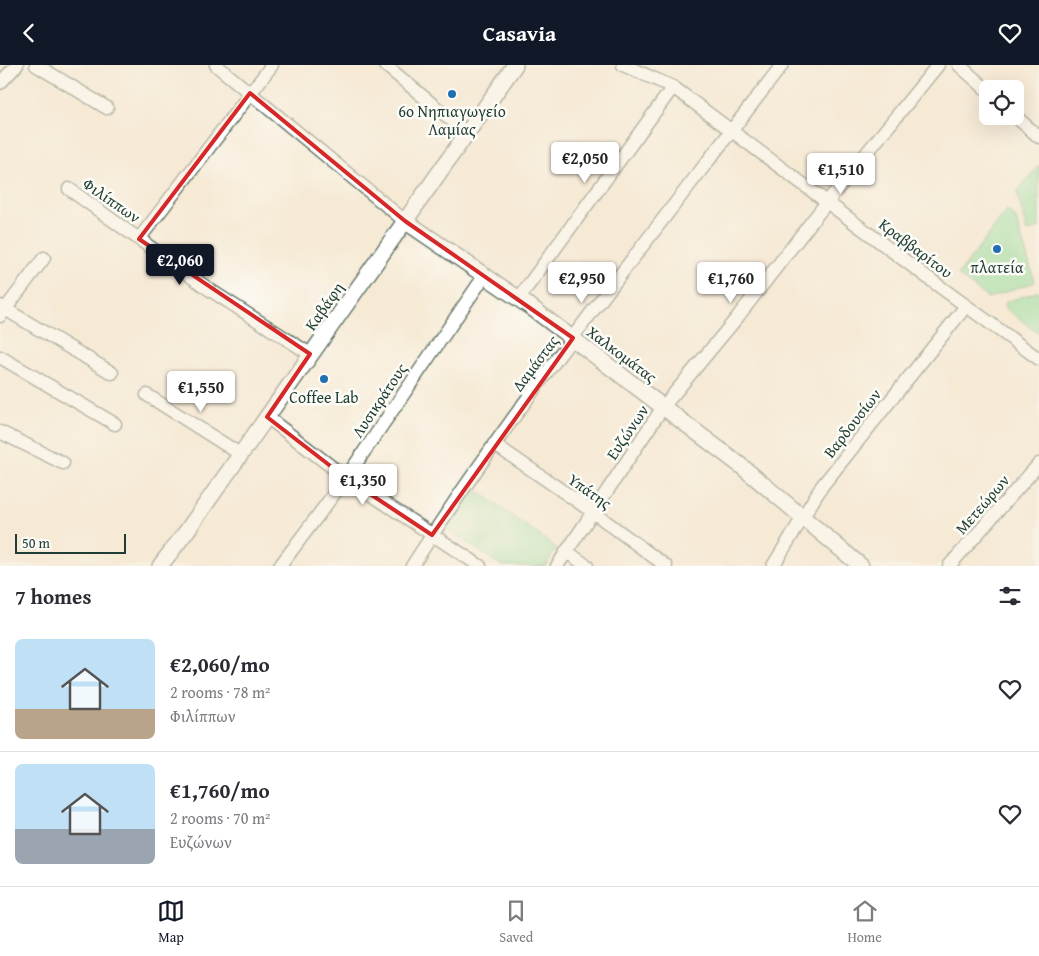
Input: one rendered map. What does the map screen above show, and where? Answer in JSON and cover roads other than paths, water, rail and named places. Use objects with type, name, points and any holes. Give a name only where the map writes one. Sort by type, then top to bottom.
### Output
[{"type":"street","points":[[0,83],[17,65]]},
{"type":"street","points":[[36,65],[107,108]]},
{"type":"street","name":"Χαλκομάτας","points":[[216,65],[405,221],[519,298],[573,338],[740,465],[861,566]]},
{"type":"street","points":[[139,239],[272,65]]},
{"type":"street","points":[[385,65],[467,133]]},
{"type":"street","name":"Καβάφη","points":[[160,566],[405,221],[513,65]]},
{"type":"street","name":"Δαμάστας","points":[[412,566],[494,444],[782,65]]},
{"type":"street","name":"Ευζώνων","points":[[557,566],[663,407],[736,319],[827,202],[938,65]]},
{"type":"street","points":[[959,65],[979,83]]},
{"type":"street","name":"Κραββαρίτου","points":[[632,66],[673,87],[1039,359]]},
{"type":"street","points":[[519,298],[673,87]]},
{"type":"street","points":[[1024,124],[1039,137]]},
{"type":"street","name":"Φιλίππων","points":[[69,189],[210,290],[310,354]]},
{"type":"street","points":[[44,257],[2,310],[112,373]]},
{"type":"street","name":"Λυσικράτους","points":[[280,566],[346,478],[484,275]]},
{"type":"street","name":"Βαρδουσίων","points":[[772,566],[822,487],[966,306]]},
{"type":"street","points":[[0,357],[115,424]]},
{"type":"street","points":[[147,395],[240,454]]},
{"type":"street","points":[[266,417],[346,478],[480,566]]},
{"type":"street","points":[[0,432],[63,463]]},
{"type":"street","name":"Υπάτης","points":[[494,444],[593,512],[666,566]]},
{"type":"street","name":"Μετεώρων","points":[[949,566],[1039,464]]},
{"type":"street","points":[[566,551],[587,566]]},
{"type":"place","name":"6ο Νηπιαγωγείο Λαμίας","points":[[452,94]]},
{"type":"place","name":"πλατεία","points":[[997,249]]},
{"type":"place","name":"Coffee Lab","points":[[324,379]]}]
